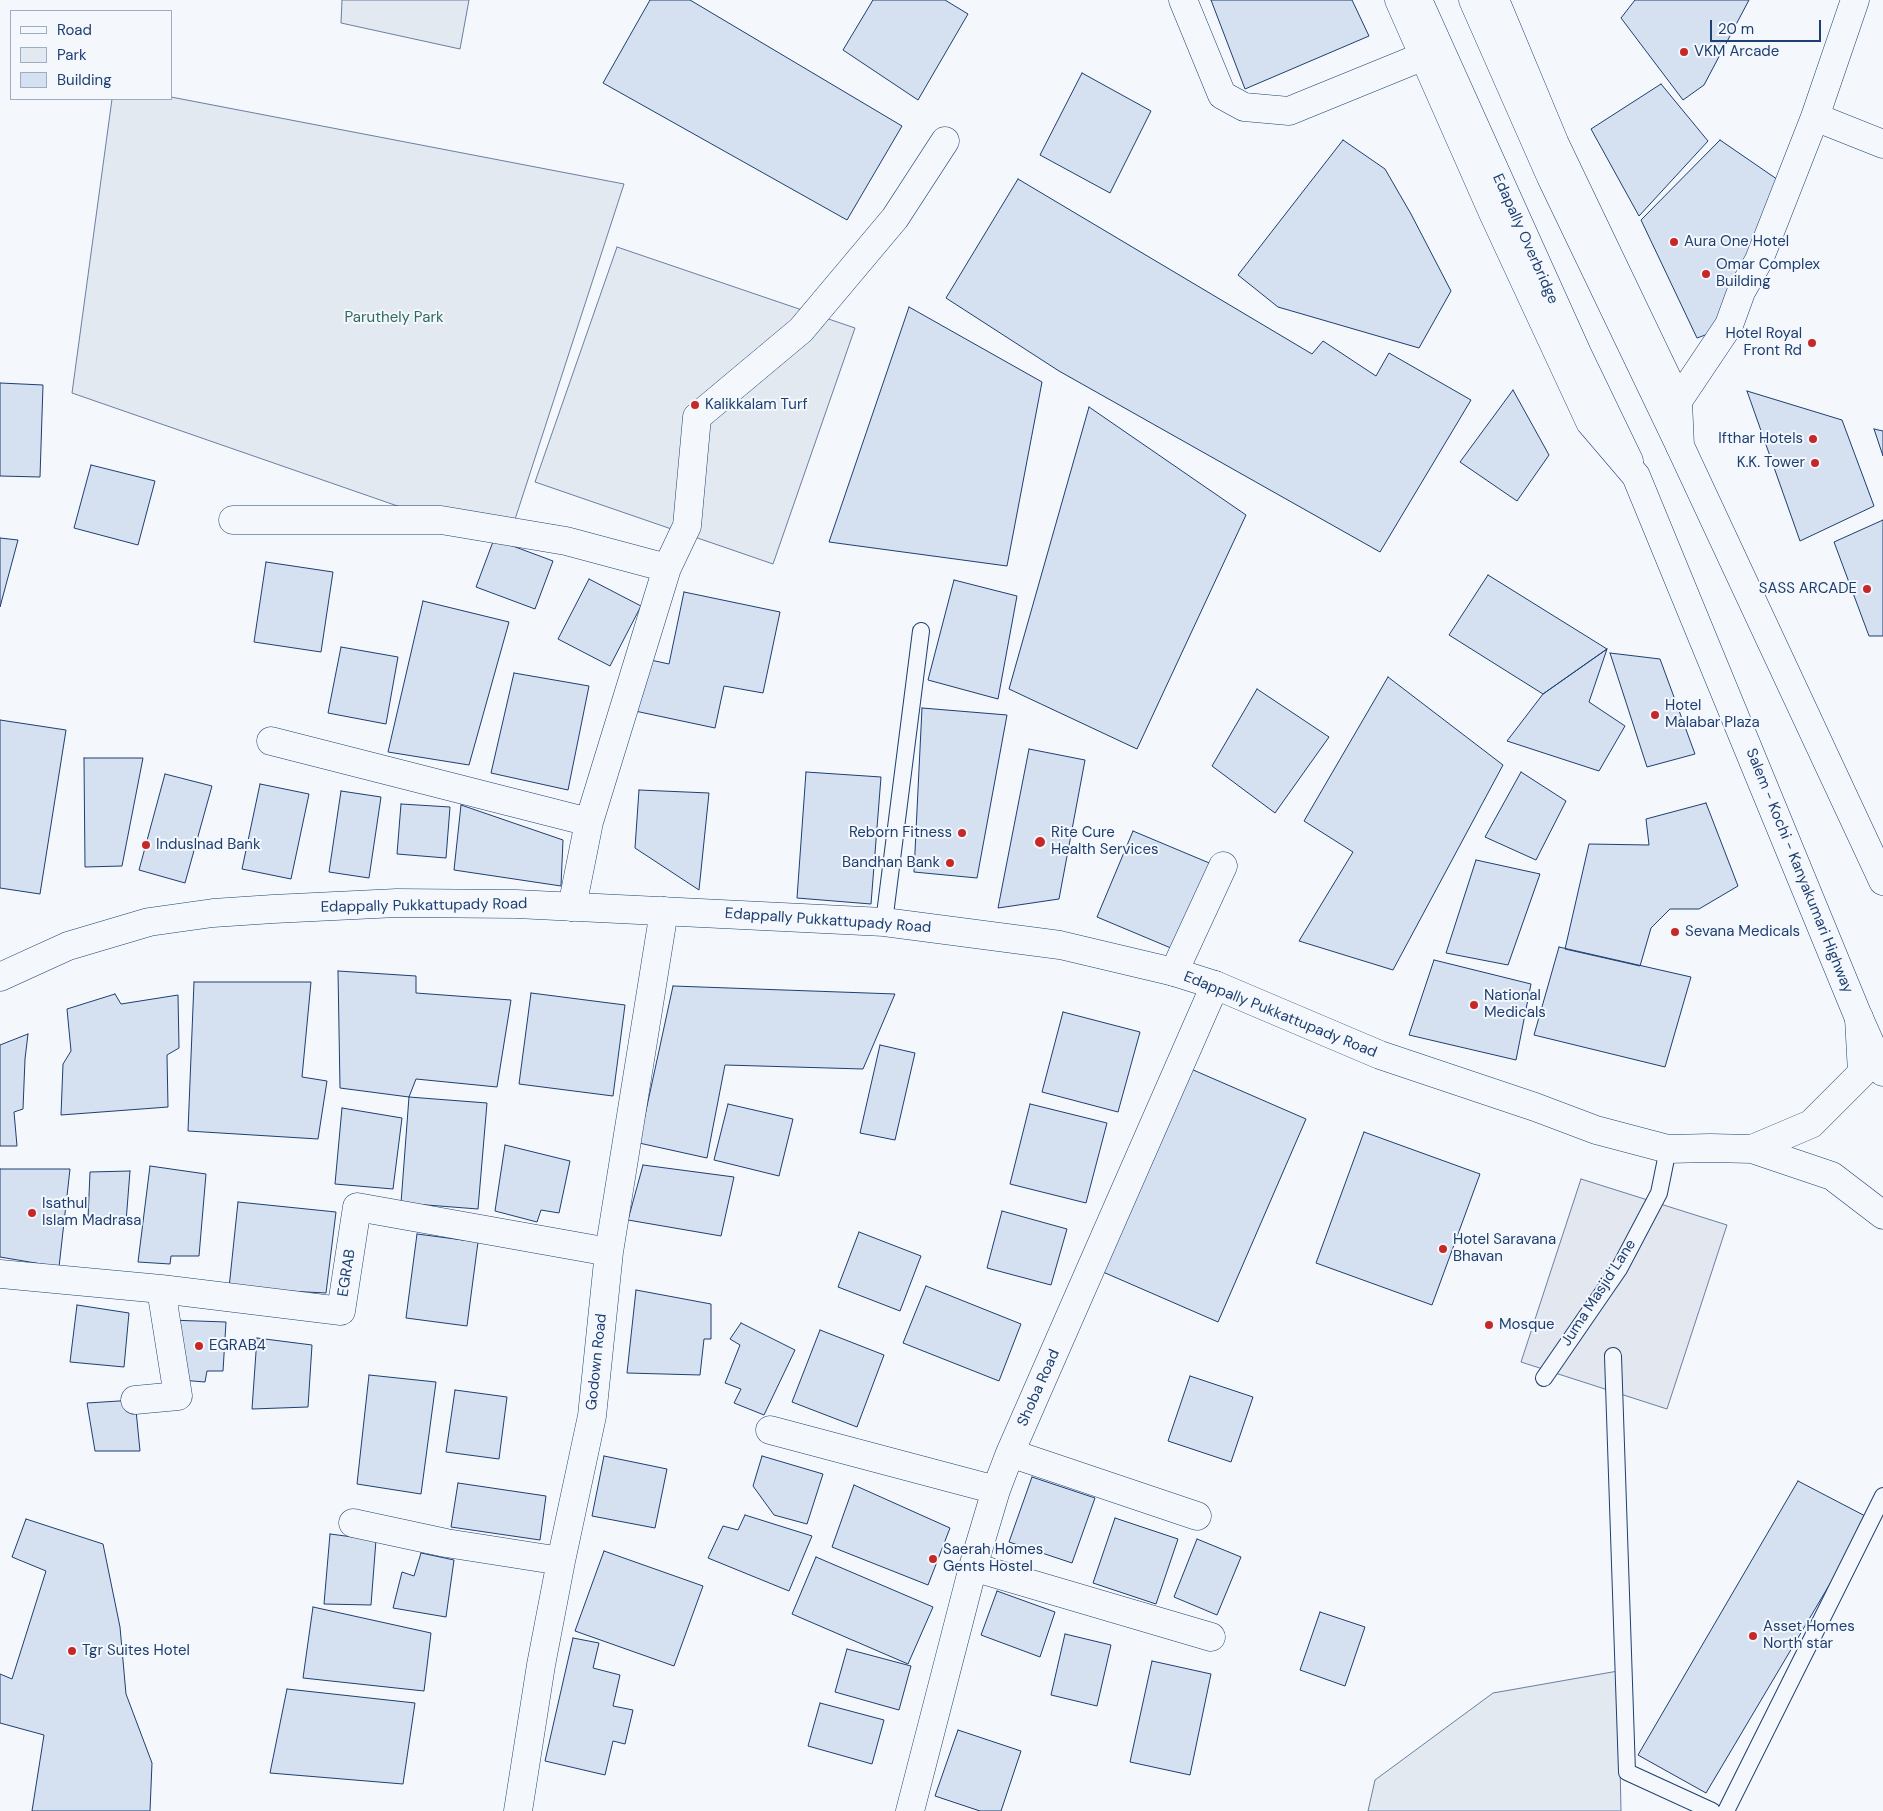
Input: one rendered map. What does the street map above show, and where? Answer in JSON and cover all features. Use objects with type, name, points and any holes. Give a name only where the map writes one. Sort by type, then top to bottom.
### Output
[{"type":"main road","points":[[1183,0],[1222,95],[1244,107],[1289,111],[1424,56]]},
{"type":"main road","points":[[1399,0],[1493,213],[1590,422],[1636,476]]},
{"type":"main road","name":"Edapally Overbridge","points":[[1418,0],[1576,353],[1636,476]]},
{"type":"main road","points":[[1473,0],[1551,177],[1680,446],[1883,881]]},
{"type":"main road","points":[[1495,0],[1555,144],[1678,402],[1680,446]]},
{"type":"main road","points":[[1678,402],[1729,325],[1741,292],[1759,260],[1815,117],[1855,0]]},
{"type":"main road","points":[[1815,117],[1883,144]]},
{"type":"main road","points":[[572,907],[589,822],[667,568],[687,526],[697,417],[800,330],[895,218],[945,141]]},
{"type":"main road","name":"Salem - Kochi - Kanyakumari Highway","points":[[1636,476],[1858,1016],[1883,1072]]},
{"type":"main road","points":[[233,520],[441,520],[566,541],[667,568]]},
{"type":"main road","points":[[272,741],[589,822]]},
{"type":"main road","points":[[1174,972],[1223,866]]},
{"type":"main road","name":"Edappally Pukkattupady Road","points":[[0,977],[68,946],[149,922],[213,913],[397,903],[516,904],[884,922],[1060,945],[1174,972],[1215,985],[1380,1055],[1535,1107],[1596,1130],[1668,1149],[1752,1149]]},
{"type":"main road","name":"Godown Road","points":[[518,1811],[541,1665],[592,1416],[609,1252],[664,911]]},
{"type":"main road","name":"Shoba Road","points":[[910,1811],[973,1567],[996,1490],[1010,1453],[1215,985]]},
{"type":"main road","points":[[1752,1149],[1811,1124],[1862,1073],[1858,1016]]},
{"type":"main road","points":[[1752,1149],[1832,1176],[1883,1215]]},
{"type":"main road","name":"EGRAB","points":[[0,1274],[161,1289],[341,1311],[357,1207],[609,1252]]},
{"type":"main road","points":[[135,1400],[178,1396],[161,1289]]},
{"type":"main road","points":[[770,1430],[996,1490]]},
{"type":"main road","points":[[1010,1453],[1197,1516]]},
{"type":"main road","points":[[353,1522],[446,1543],[561,1561]]},
{"type":"main road","points":[[973,1567],[1211,1637]]},
{"type":"lane","points":[[884,922],[921,631]]},
{"type":"lane","name":"Juma Masjid Lane","points":[[1544,1378],[1619,1269],[1660,1193],[1668,1149]]},
{"type":"lane","points":[[1613,1356],[1627,1772],[1712,1811]]},
{"type":"lane","points":[[1726,1811],[1883,1496]]},
{"type":"green space","points":[[342,0],[469,0],[460,49],[341,23]]},
{"type":"green space","name":"Paruthely Park","points":[[172,97],[624,184],[507,544],[72,393],[112,100],[172,100]]},
{"type":"green space","name":"Kalikkalam Turf","points":[[617,247],[855,328],[773,564],[535,482]]},
{"type":"green space","points":[[1618,1671],[1621,1811],[1368,1811],[1375,1780],[1493,1693]]},
{"type":"shaded area","points":[[1581,1179],[1727,1225],[1667,1409],[1521,1362]]},
{"type":"building","points":[[650,0],[690,0],[902,126],[847,220],[603,83]]},
{"type":"building","points":[[873,0],[945,0],[968,14],[918,100],[843,50]]},
{"type":"building","points":[[1211,0],[1352,0],[1369,36],[1245,89]]},
{"type":"building","name":"VKM Arcade","points":[[1635,0],[1749,0],[1704,85],[1683,100],[1621,18]]},
{"type":"building","points":[[1082,73],[1151,111],[1110,193],[1040,155]]},
{"type":"building","points":[[1661,84],[1708,141],[1639,216],[1591,129]]},
{"type":"building","points":[[1343,140],[1385,169],[1451,291],[1419,348],[1278,307],[1238,275]]},
{"type":"building","name":"Omar Complex Building","points":[[1720,140],[1784,184],[1722,329],[1697,338],[1641,220]]},
{"type":"building","points":[[1018,179],[1312,354],[1323,341],[1376,376],[1389,353],[1471,400],[1380,552],[1059,371],[946,298]]},
{"type":"building","points":[[909,307],[1042,382],[1007,566],[829,542]]},
{"type":"building","points":[[0,383],[43,385],[40,477],[0,476]]},
{"type":"building","points":[[1513,390],[1549,455],[1517,501],[1460,462]]},
{"type":"building","name":"K.K. Tower","points":[[1747,391],[1842,420],[1874,506],[1800,541]]},
{"type":"building","points":[[1089,407],[1246,515],[1137,749],[1009,689]]},
{"type":"building","points":[[1874,429],[1883,431],[1883,456]]},
{"type":"building","points":[[91,465],[155,481],[138,545],[74,528]]},
{"type":"building","name":"SASS ARCADE","points":[[1883,520],[1883,636],[1869,636],[1834,542]]},
{"type":"building","points":[[0,538],[18,540],[0,607]]},
{"type":"building","points":[[494,539],[553,561],[535,609],[476,587]]},
{"type":"building","points":[[266,562],[333,572],[321,652],[254,642]]},
{"type":"building","points":[[1488,575],[1607,649],[1543,694],[1449,635]]},
{"type":"building","points":[[589,579],[641,606],[610,666],[558,639]]},
{"type":"building","points":[[954,580],[1017,596],[998,699],[928,680]]},
{"type":"building","points":[[684,592],[780,612],[763,693],[724,686],[715,728],[635,711],[646,659],[669,664]]},
{"type":"building","points":[[423,601],[509,622],[469,765],[388,752]]},
{"type":"building","points":[[341,647],[398,657],[386,724],[328,713]]},
{"type":"building","points":[[1607,649],[1589,702],[1625,726],[1599,771],[1507,741],[1543,694]]},
{"type":"building","name":"Hotel Malabar Plaza","points":[[1610,653],[1660,659],[1695,754],[1647,767]]},
{"type":"building","points":[[514,673],[589,686],[568,790],[491,773]]},
{"type":"building","points":[[1388,677],[1503,765],[1393,970],[1299,941],[1353,852],[1304,821]]},
{"type":"building","points":[[1257,689],[1329,737],[1275,813],[1212,766]]},
{"type":"building","points":[[922,708],[1007,715],[977,878],[914,872]]},
{"type":"building","points":[[0,720],[66,730],[40,894],[0,888]]},
{"type":"building","points":[[1029,749],[1085,760],[1059,899],[998,908]]},
{"type":"building","points":[[84,758],[143,758],[122,866],[85,867]]},
{"type":"building","points":[[806,772],[881,777],[871,904],[797,898]]},
{"type":"building","points":[[1521,772],[1566,801],[1536,860],[1485,837]]},
{"type":"building","points":[[165,774],[212,786],[185,883],[139,870]]},
{"type":"building","points":[[260,784],[309,794],[291,879],[242,869]]},
{"type":"building","points":[[639,790],[709,793],[699,890],[635,848]]},
{"type":"building","points":[[341,791],[381,797],[369,878],[329,872]]},
{"type":"building","points":[[1706,803],[1738,886],[1699,909],[1670,909],[1651,928],[1640,966],[1565,949],[1589,844],[1649,845],[1646,819]]},
{"type":"building","points":[[401,804],[450,807],[446,858],[397,854]]},
{"type":"building","points":[[461,805],[563,840],[561,886],[454,870]]},
{"type":"building","points":[[1133,831],[1214,865],[1178,951],[1097,917]]},
{"type":"building","points":[[1476,860],[1540,874],[1508,965],[1446,953]]},
{"type":"building","points":[[1559,947],[1691,977],[1665,1067],[1534,1035]]},
{"type":"building","points":[[1434,960],[1531,984],[1516,1060],[1409,1035]]},
{"type":"building","points":[[338,971],[416,976],[416,993],[511,1000],[497,1087],[416,1079],[409,1097],[340,1088]]},
{"type":"building","points":[[194,982],[311,982],[302,1077],[327,1081],[318,1139],[188,1131]]},
{"type":"building","points":[[673,986],[895,994],[863,1069],[725,1065],[707,1158],[639,1143]]},
{"type":"building","points":[[531,993],[625,1005],[613,1096],[519,1084]]},
{"type":"building","points":[[115,994],[121,1004],[178,995],[179,1048],[167,1055],[168,1107],[61,1115],[63,1064],[71,1051],[67,1009]]},
{"type":"building","points":[[1063,1012],[1140,1032],[1118,1112],[1042,1092]]},
{"type":"building","points":[[28,1034],[23,1109],[14,1112],[17,1146],[0,1146],[0,1045]]},
{"type":"building","points":[[880,1045],[915,1053],[895,1140],[860,1133]]},
{"type":"building","points":[[1191,1069],[1306,1119],[1218,1322],[1103,1272]]},
{"type":"building","points":[[409,1097],[487,1103],[478,1209],[401,1203]]},
{"type":"building","points":[[728,1104],[793,1119],[779,1176],[714,1160]]},
{"type":"building","points":[[1030,1104],[1107,1123],[1086,1203],[1010,1184]]},
{"type":"building","points":[[342,1108],[402,1118],[393,1189],[335,1184]]},
{"type":"building","points":[[1364,1132],[1480,1174],[1432,1305],[1316,1263]]},
{"type":"building","points":[[505,1145],[570,1161],[559,1213],[541,1210],[537,1222],[495,1211]]},
{"type":"building","points":[[643,1165],[734,1177],[721,1236],[628,1220]]},
{"type":"building","points":[[150,1166],[206,1174],[199,1256],[171,1256],[170,1264],[138,1262]]},
{"type":"building","name":"Isathul Islam Madrasa","points":[[0,1169],[70,1169],[59,1267],[0,1257]]},
{"type":"building","points":[[130,1171],[126,1222],[88,1219],[90,1172]]},
{"type":"building","points":[[238,1202],[336,1212],[326,1293],[229,1288]]},
{"type":"building","points":[[1002,1211],[1067,1229],[1051,1285],[987,1268]]},
{"type":"building","points":[[859,1232],[921,1256],[900,1311],[838,1287]]},
{"type":"building","points":[[417,1234],[478,1242],[467,1326],[406,1318]]},
{"type":"building","points":[[926,1286],[1021,1324],[999,1381],[903,1343]]},
{"type":"building","points":[[636,1290],[711,1304],[711,1339],[704,1339],[700,1375],[627,1373]]},
{"type":"building","points":[[77,1305],[129,1313],[124,1367],[70,1362]]},
{"type":"building","name":"EGRAB4","points":[[169,1320],[226,1322],[223,1371],[207,1371],[205,1382],[180,1380]]},
{"type":"building","points":[[741,1323],[795,1350],[764,1415],[734,1403],[741,1389],[725,1383],[740,1345],[730,1339]]},
{"type":"building","points":[[820,1330],[884,1355],[857,1427],[792,1402]]},
{"type":"building","points":[[257,1338],[312,1345],[308,1407],[252,1409]]},
{"type":"building","points":[[369,1375],[436,1382],[421,1494],[357,1484]]},
{"type":"building","points":[[1190,1376],[1253,1397],[1231,1462],[1168,1441]]},
{"type":"building","points":[[455,1390],[507,1397],[499,1459],[446,1452]]},
{"type":"building","points":[[135,1400],[140,1451],[95,1451],[87,1403]]},
{"type":"building","points":[[604,1456],[667,1469],[655,1528],[592,1516]]},
{"type":"building","points":[[762,1456],[823,1474],[807,1524],[774,1515],[753,1486]]},
{"type":"building","points":[[1032,1477],[1095,1498],[1072,1563],[1009,1542]]},
{"type":"building","name":"Asset Homes North star","points":[[1798,1481],[1869,1518],[1706,1793],[1638,1755]]},
{"type":"building","points":[[458,1483],[546,1496],[540,1540],[451,1527]]},
{"type":"building","points":[[854,1485],[950,1528],[928,1585],[832,1547]]},
{"type":"building","points":[[745,1515],[812,1536],[789,1591],[708,1558],[723,1526],[738,1530]]},
{"type":"building","points":[[1115,1518],[1178,1539],[1156,1604],[1093,1583]]},
{"type":"building","name":"Tgr Suites Hotel","points":[[26,1519],[103,1544],[120,1627],[126,1694],[152,1763],[150,1811],[32,1811],[44,1735],[0,1723],[0,1674],[12,1679],[46,1571],[12,1557]]},
{"type":"building","points":[[330,1534],[376,1540],[371,1605],[324,1604]]},
{"type":"building","points":[[1197,1539],[1241,1557],[1217,1615],[1174,1597]]},
{"type":"building","points":[[604,1551],[703,1586],[674,1666],[575,1631]]},
{"type":"building","points":[[421,1553],[454,1560],[446,1617],[393,1608],[402,1572],[414,1576]]},
{"type":"building","points":[[816,1557],[933,1607],[908,1664],[792,1614]]},
{"type":"building","points":[[997,1591],[1055,1612],[1040,1657],[981,1635]]},
{"type":"building","points":[[313,1607],[431,1633],[424,1691],[303,1678]]},
{"type":"building","points":[[1320,1612],[1365,1627],[1345,1686],[1300,1670]]},
{"type":"building","points":[[1065,1634],[1111,1645],[1097,1706],[1051,1695]]},
{"type":"building","points":[[573,1638],[599,1643],[593,1668],[620,1675],[613,1706],[633,1710],[625,1744],[613,1741],[605,1775],[545,1761]]},
{"type":"building","points":[[847,1649],[911,1666],[899,1710],[835,1692]]},
{"type":"building","points":[[1152,1661],[1211,1674],[1190,1775],[1130,1762]]},
{"type":"building","points":[[287,1689],[415,1703],[403,1784],[270,1773]]},
{"type":"building","points":[[820,1703],[884,1720],[872,1764],[808,1746]]},
{"type":"building","points":[[958,1730],[1021,1751],[1001,1811],[980,1811],[935,1796]]},
{"type":"place","name":"VKM Arcade","points":[[1684,52]]},
{"type":"place","name":"Aura One Hotel","points":[[1674,242]]},
{"type":"place","name":"Omar Complex Building","points":[[1706,274]]},
{"type":"place","name":"Hotel Royal Front Rd","points":[[1812,343]]},
{"type":"place","name":"Kalikkalam Turf","points":[[695,405]]},
{"type":"place","name":"Ifthar Hotels","points":[[1813,439]]},
{"type":"place","name":"K.K. Tower","points":[[1815,463]]},
{"type":"place","name":"SASS ARCADE","points":[[1867,589]]},
{"type":"place","name":"Hotel Malabar Plaza","points":[[1655,715]]},
{"type":"place","name":"Reborn Fitness","points":[[962,833]]},
{"type":"place","name":"Rite Cure Health Services","points":[[1040,842]]},
{"type":"place","name":"Induslnad Bank","points":[[146,845]]},
{"type":"place","name":"Bandhan Bank","points":[[950,863]]},
{"type":"place","name":"Sevana Medicals","points":[[1675,932]]},
{"type":"place","name":"National Medicals","points":[[1474,1005]]},
{"type":"place","name":"Isathul Islam Madrasa","points":[[32,1213]]},
{"type":"place","name":"Hotel Saravana Bhavan","points":[[1443,1249]]},
{"type":"place","name":"Mosque","points":[[1489,1325]]},
{"type":"place","name":"EGRAB4","points":[[199,1346]]},
{"type":"place","name":"Saerah Homes Gents Hostel","points":[[933,1559]]},
{"type":"place","name":"Asset Homes North star","points":[[1753,1636]]},
{"type":"place","name":"Tgr Suites Hotel","points":[[72,1651]]}]
